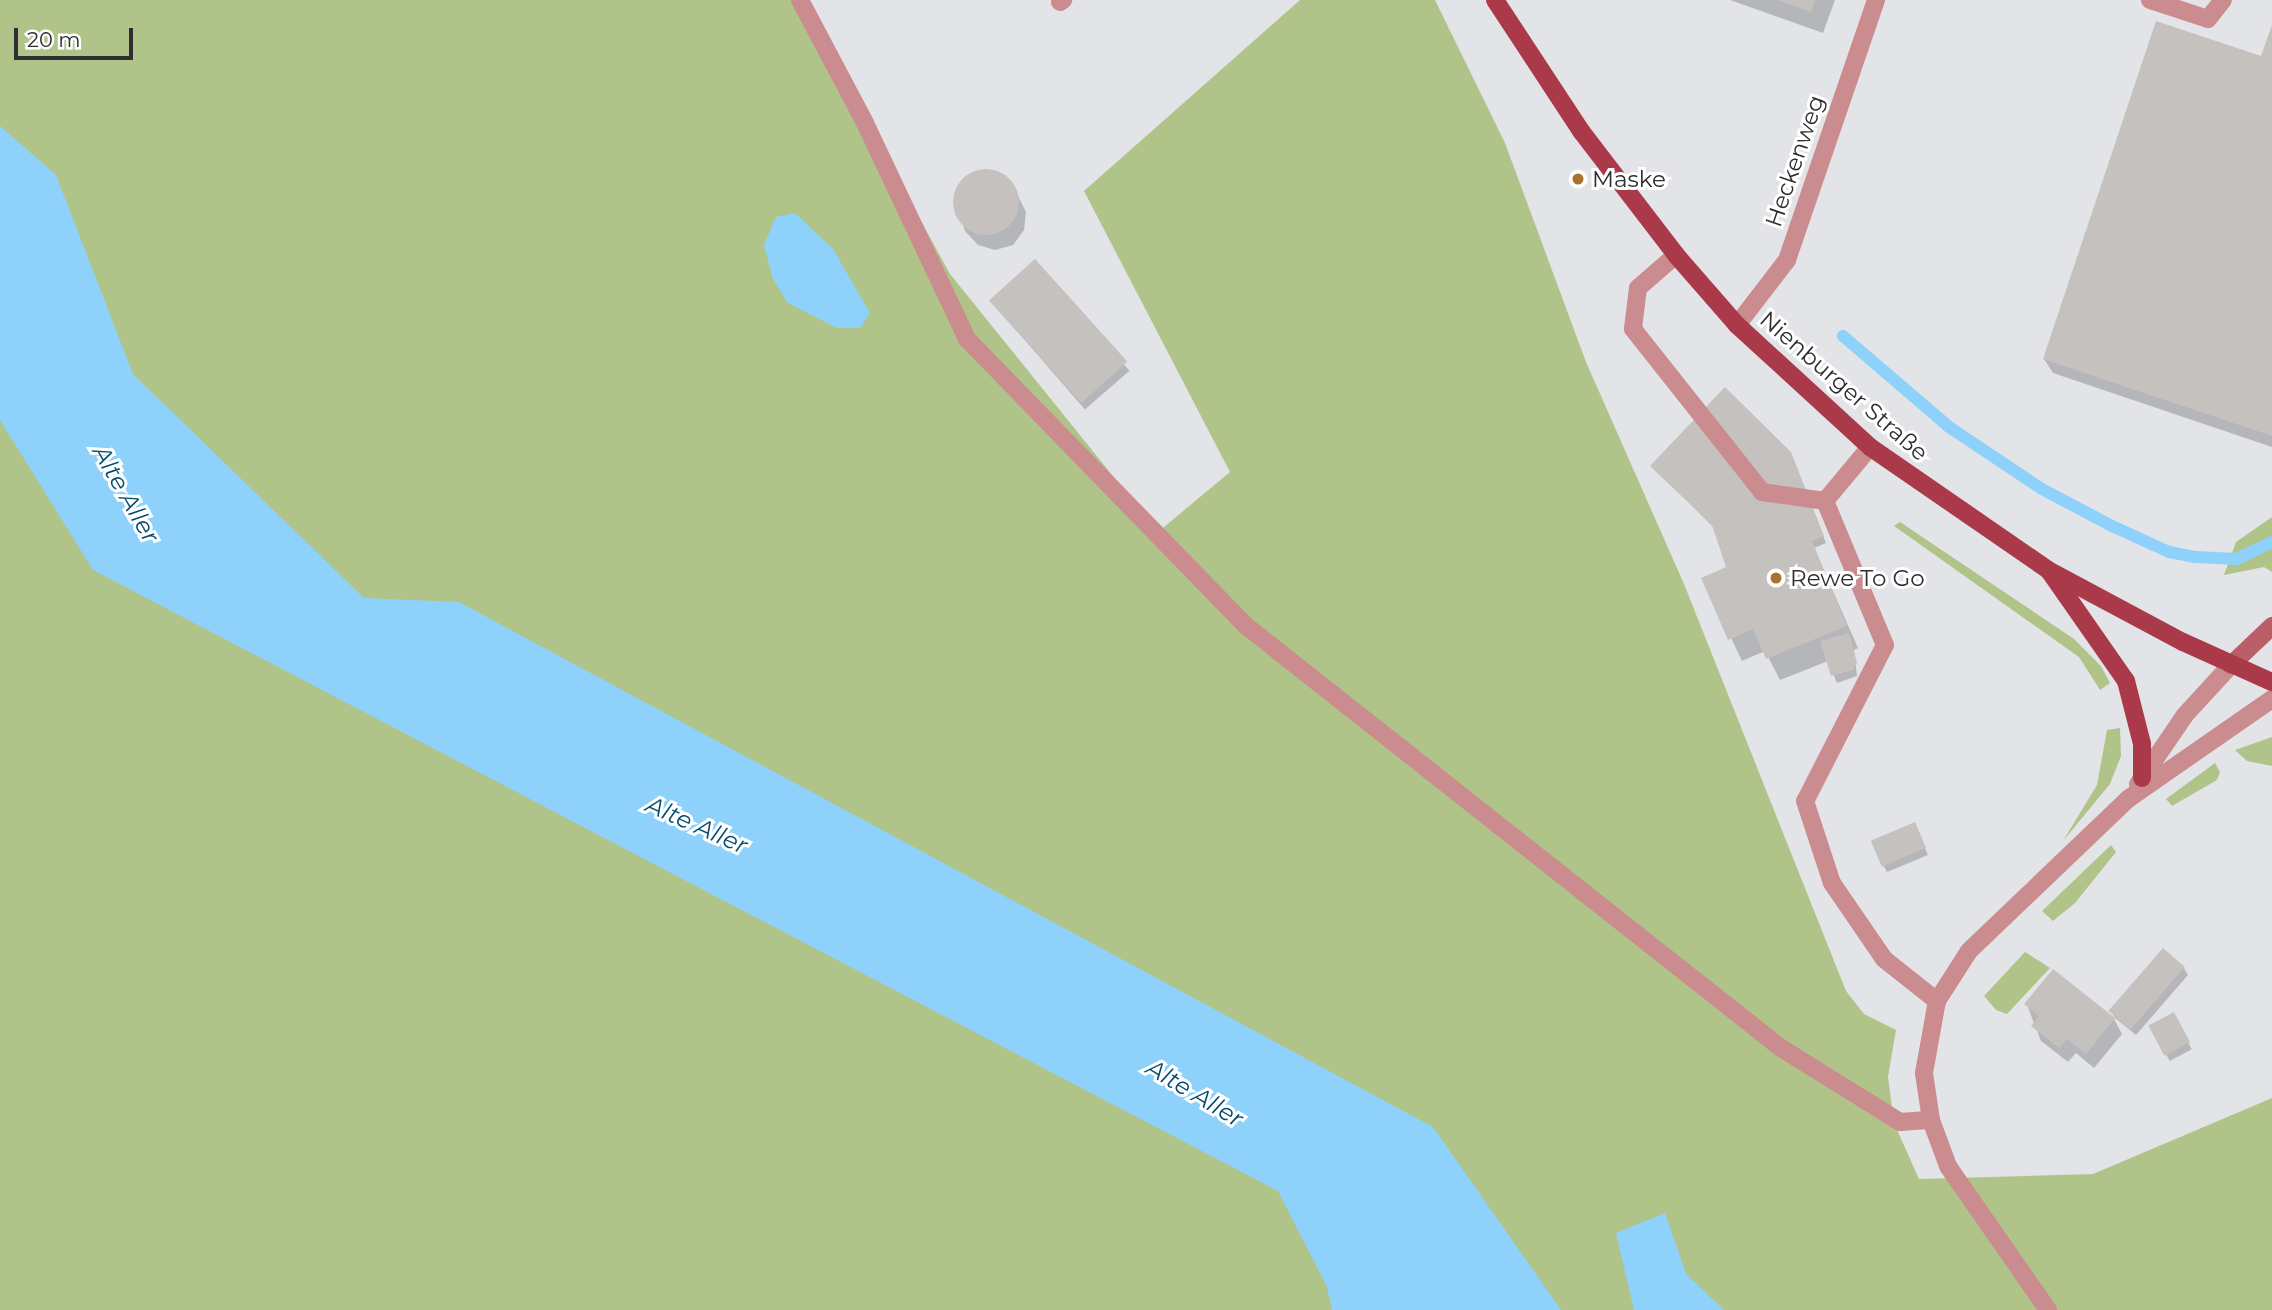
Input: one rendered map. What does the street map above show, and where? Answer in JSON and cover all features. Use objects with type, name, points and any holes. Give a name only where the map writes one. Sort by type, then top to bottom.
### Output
[{"type":"main road","name":"Nienburger Straße","points":[[1495,0],[1581,131],[1676,255],[1737,325],[1870,447],[2048,570],[2231,665],[2272,682]]},
{"type":"main road","points":[[2048,570],[2126,681],[2142,744],[2142,778]]},
{"type":"main road","points":[[2231,665],[2272,626]]},
{"type":"street","points":[[800,0],[865,123],[967,339],[1245,625],[1781,1048],[1900,1122],[1931,1120]]},
{"type":"street","name":"Heckenweg","points":[[1737,325],[1787,260],[1876,0]]},
{"type":"street","points":[[2150,0],[2208,19],[2223,0]]},
{"type":"street","points":[[1676,255],[1638,288],[1633,330],[1762,492],[1825,501]]},
{"type":"street","points":[[1825,501],[1870,447]]},
{"type":"street","points":[[1825,501],[1885,645],[1805,801],[1832,883],[1884,959],[1937,1000]]},
{"type":"street","points":[[2129,799],[2185,715],[2231,665]]},
{"type":"street","points":[[2048,1310],[1948,1166],[1931,1120],[1924,1073],[1937,1000],[1969,951],[2129,799],[2272,699]]},
{"type":"green space","points":[[0,0],[800,0],[950,274],[1158,532],[1230,472],[1084,191],[1300,0],[1435,0],[1505,143],[1586,362],[1684,584],[1846,991],[1864,1014],[1896,1030],[1888,1077],[1894,1123],[1919,1179],[2093,1174],[2272,1098],[2272,1310],[0,1310]]},
{"type":"green space","points":[[2272,517],[2272,572],[2264,567],[2224,575],[2236,542]]},
{"type":"green space","points":[[1900,522],[2074,639],[2101,666],[2110,683],[2100,690],[2079,657],[1894,526]]},
{"type":"green space","points":[[2120,728],[2121,756],[2110,784],[2063,841],[2097,785],[2107,730]]},
{"type":"green space","points":[[2272,737],[2272,766],[2247,761],[2235,750]]},
{"type":"green space","points":[[2215,763],[2220,772],[2217,780],[2172,806],[2166,799]]},
{"type":"green space","points":[[2111,845],[2116,852],[2075,903],[2053,921],[2042,911]]},
{"type":"green space","points":[[2025,952],[2050,968],[2007,1014],[1996,1010],[1984,996]]},
{"type":"water","name":"Alte Aller","points":[[0,126],[56,175],[133,374],[364,598],[459,602],[1433,1127],[1561,1310],[1332,1310],[1327,1287],[1278,1191],[93,570],[0,420]]},
{"type":"water","points":[[795,213],[833,249],[870,313],[860,328],[837,328],[788,303],[773,279],[764,245],[776,217]]},
{"type":"water","points":[[1665,1213],[1686,1274],[1724,1310],[1634,1310],[1616,1233]]},
{"type":"building","points":[[1777,0],[1815,0],[1811,12]]},
{"type":"building","points":[[2156,21],[2261,56],[2272,25],[2272,436],[2043,359]]},
{"type":"building","points":[[992,169],[1010,178],[1017,189],[1017,215],[1010,226],[999,233],[980,235],[962,226],[955,215],[953,196],[962,178],[973,171]]},
{"type":"building","points":[[1035,259],[1127,362],[1081,403],[989,300]]},
{"type":"building","points":[[1725,387],[1791,452],[1824,536],[1812,541],[1847,626],[1766,659],[1753,629],[1728,640],[1701,578],[1726,567],[1712,525],[1650,466]]},
{"type":"building","points":[[1849,633],[1857,663],[1853,670],[1831,676],[1820,641]]},
{"type":"building","points":[[1915,822],[1926,848],[1882,867],[1871,841]]},
{"type":"building","points":[[2163,948],[2185,967],[2130,1030],[2109,1011]]},
{"type":"building","points":[[2053,969],[2115,1018],[2086,1054],[2067,1039],[2059,1048],[2031,1026],[2039,1016],[2024,1004]]},
{"type":"building","points":[[2174,1012],[2190,1042],[2164,1056],[2148,1026]]},
{"type":"waterway","points":[[1843,336],[1949,427],[2042,489],[2112,526],[2169,552],[2195,557],[2237,559],[2272,542]]},
{"type":"place","name":"Maske","points":[[1578,179]]},
{"type":"place","name":"Rewe To Go","points":[[1776,578]]}]
